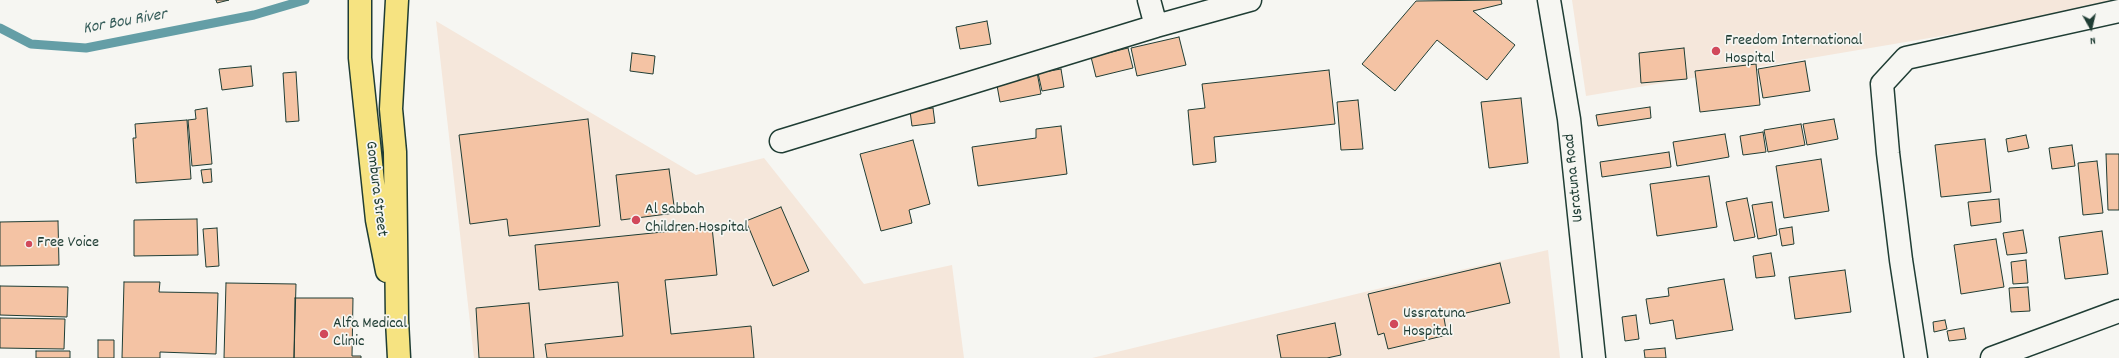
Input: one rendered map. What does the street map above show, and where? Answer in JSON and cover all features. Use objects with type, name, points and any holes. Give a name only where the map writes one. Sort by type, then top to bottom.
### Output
[{"type":"main road","name":"Gombura Street","points":[[360,0],[360,58],[377,220],[397,320]]},
{"type":"main road","name":"Gombura Street","points":[[397,0],[391,109],[395,152],[397,320],[399,358]]},
{"type":"street","points":[[1149,0],[1156,26]]},
{"type":"street","points":[[781,141],[1156,26],[1250,0]]},
{"type":"street","name":"Usratuna Road","points":[[1549,0],[1569,119],[1594,358]]},
{"type":"street","points":[[1916,358],[1900,260],[1882,84],[1906,58],[2119,11]]},
{"type":"street","points":[[1992,358],[2038,349],[2119,311]]},
{"type":"shaded area","name":"Freedom International Hospital","points":[[1572,0],[2119,0],[2119,6],[1586,96]]},
{"type":"shaded area","name":"Al Sabbah Children Hospital","points":[[436,21],[696,175],[764,158],[864,284],[952,265],[964,358],[474,358]]},
{"type":"shaded area","name":"Ussratuna Hospital","points":[[1548,250],[1560,358],[1092,358],[1373,290]]},
{"type":"building","points":[[216,0],[229,0],[217,3]]},
{"type":"building","points":[[1501,0],[1502,4],[1473,11],[1515,45],[1487,80],[1437,40],[1395,91],[1362,64],[1416,1]]},
{"type":"building","points":[[987,21],[991,44],[960,49],[956,27]]},
{"type":"building","points":[[1179,37],[1186,65],[1137,76],[1131,48]]},
{"type":"building","points":[[1128,48],[1133,68],[1096,77],[1091,57]]},
{"type":"building","points":[[1684,48],[1687,79],[1641,83],[1639,53]]},
{"type":"building","points":[[632,53],[655,56],[653,74],[630,71]]},
{"type":"building","points":[[1805,61],[1810,91],[1763,98],[1758,69]]},
{"type":"building","points":[[1756,64],[1760,105],[1700,112],[1695,71]]},
{"type":"building","points":[[251,66],[253,86],[222,90],[219,69]]},
{"type":"building","points":[[1061,69],[1064,87],[1042,91],[1038,73]]},
{"type":"building","points":[[1329,70],[1335,124],[1214,137],[1216,162],[1193,165],[1188,110],[1205,108],[1202,84]]},
{"type":"building","points":[[296,72],[299,121],[286,122],[283,73]]},
{"type":"building","points":[[1037,72],[1041,94],[1000,102],[996,80]]},
{"type":"building","points":[[1521,98],[1528,163],[1489,168],[1481,102]]},
{"type":"building","points":[[1358,100],[1363,149],[1341,150],[1337,102]]},
{"type":"building","points":[[1650,107],[1651,118],[1598,126],[1596,115]]},
{"type":"building","points":[[207,108],[212,164],[192,166],[188,120],[196,119],[195,110]]},
{"type":"building","points":[[933,108],[935,123],[912,126],[910,111]]},
{"type":"building","points":[[588,119],[600,226],[509,236],[507,219],[470,224],[459,135]]},
{"type":"building","points":[[1834,119],[1838,139],[1807,145],[1803,124]]},
{"type":"building","points":[[187,120],[191,179],[136,183],[133,138],[136,138],[135,124]]},
{"type":"building","points":[[1801,124],[1805,145],[1768,152],[1764,130]]},
{"type":"building","points":[[1061,126],[1067,174],[978,186],[972,147],[1036,138],[1036,129]]},
{"type":"building","points":[[1763,132],[1766,152],[1743,155],[1740,136]]},
{"type":"building","points":[[1725,134],[1729,157],[1677,166],[1673,142]]},
{"type":"building","points":[[2026,135],[2029,148],[2008,152],[2006,139]]},
{"type":"building","points":[[1985,139],[1991,192],[1941,197],[1935,145]]},
{"type":"building","points":[[913,140],[930,204],[909,210],[912,223],[881,231],[860,154]]},
{"type":"building","points":[[2072,145],[2075,166],[2052,169],[2049,148]]},
{"type":"building","points":[[1669,152],[1671,167],[1602,177],[1600,162]]},
{"type":"building","points":[[2106,154],[2119,154],[2119,210],[2108,210]]},
{"type":"building","points":[[1821,159],[1829,211],[1784,218],[1776,166]]},
{"type":"building","points":[[2097,161],[2103,213],[2083,215],[2078,163]]},
{"type":"building","points":[[211,169],[212,182],[203,183],[201,170]]},
{"type":"building","points":[[669,169],[675,213],[621,220],[616,175]]},
{"type":"building","points":[[1709,176],[1717,227],[1657,236],[1650,184]]},
{"type":"building","points":[[1747,198],[1755,237],[1734,241],[1726,202]]},
{"type":"building","points":[[1999,199],[2001,222],[1971,226],[1968,202]]},
{"type":"building","points":[[1772,202],[1777,235],[1758,239],[1752,205]]},
{"type":"building","points":[[781,207],[809,271],[773,286],[746,221]]},
{"type":"building","points":[[197,219],[198,255],[134,256],[134,220]]},
{"type":"building","name":"Free Voice","points":[[58,221],[59,265],[0,266],[0,222]]},
{"type":"building","points":[[712,227],[717,275],[665,280],[671,334],[751,326],[754,358],[547,358],[545,344],[623,336],[618,282],[539,290],[535,245]]},
{"type":"building","points":[[1792,227],[1794,244],[1782,246],[1779,229]]},
{"type":"building","points":[[217,228],[219,266],[206,267],[203,229]]},
{"type":"building","points":[[2023,230],[2027,253],[2007,255],[2003,233]]},
{"type":"building","points":[[2102,231],[2108,274],[2065,279],[2059,237]]},
{"type":"building","points":[[1996,239],[2004,287],[1961,294],[1954,245]]},
{"type":"building","points":[[1771,253],[1775,276],[1756,278],[1753,256]]},
{"type":"building","points":[[2026,260],[2028,283],[2013,284],[2011,262]]},
{"type":"building","points":[[1500,263],[1510,303],[1444,318],[1447,335],[1388,349],[1384,333],[1378,335],[1368,294]]},
{"type":"building","points":[[1845,270],[1851,312],[1795,319],[1789,277]]},
{"type":"building","points":[[1724,279],[1733,330],[1676,339],[1673,320],[1650,324],[1646,299],[1669,296],[1668,288]]},
{"type":"building","points":[[124,282],[160,282],[159,292],[218,293],[216,354],[160,352],[160,358],[122,358]]},
{"type":"building","points":[[226,283],[296,284],[294,358],[224,358]]},
{"type":"building","points":[[0,286],[68,287],[67,317],[0,315]]},
{"type":"building","points":[[2028,287],[2030,311],[2011,312],[2009,288]]},
{"type":"building","points":[[295,298],[353,298],[352,356],[361,356],[361,358],[294,358]]},
{"type":"building","points":[[529,303],[534,358],[479,358],[476,308]]},
{"type":"building","points":[[1636,315],[1639,339],[1625,341],[1622,317]]},
{"type":"building","points":[[0,318],[65,319],[64,349],[0,348]]},
{"type":"building","points":[[1945,320],[1947,329],[1934,332],[1933,322]]},
{"type":"building","points":[[1335,323],[1341,355],[1327,358],[1281,358],[1277,335]]},
{"type":"building","points":[[1964,328],[1966,339],[1949,341],[1947,331]]},
{"type":"building","points":[[98,340],[114,340],[114,358],[98,358]]},
{"type":"building","points":[[1665,348],[1666,358],[1645,358],[1644,350]]},
{"type":"building","points":[[36,351],[70,351],[70,358],[36,358]]},
{"type":"waterway","name":"Kor Bou River","points":[[0,28],[31,44],[86,48],[254,15],[305,0]]},
{"type":"place","name":"Freedom International Hospital","points":[[1716,51]]},
{"type":"place","name":"Al Sabbah Children Hospital","points":[[636,220]]},
{"type":"place","name":"Free Voice","points":[[29,244]]},
{"type":"place","name":"Ussratuna Hospital","points":[[1394,324]]},
{"type":"place","name":"Alfa Medical Clinic","points":[[324,334]]}]
